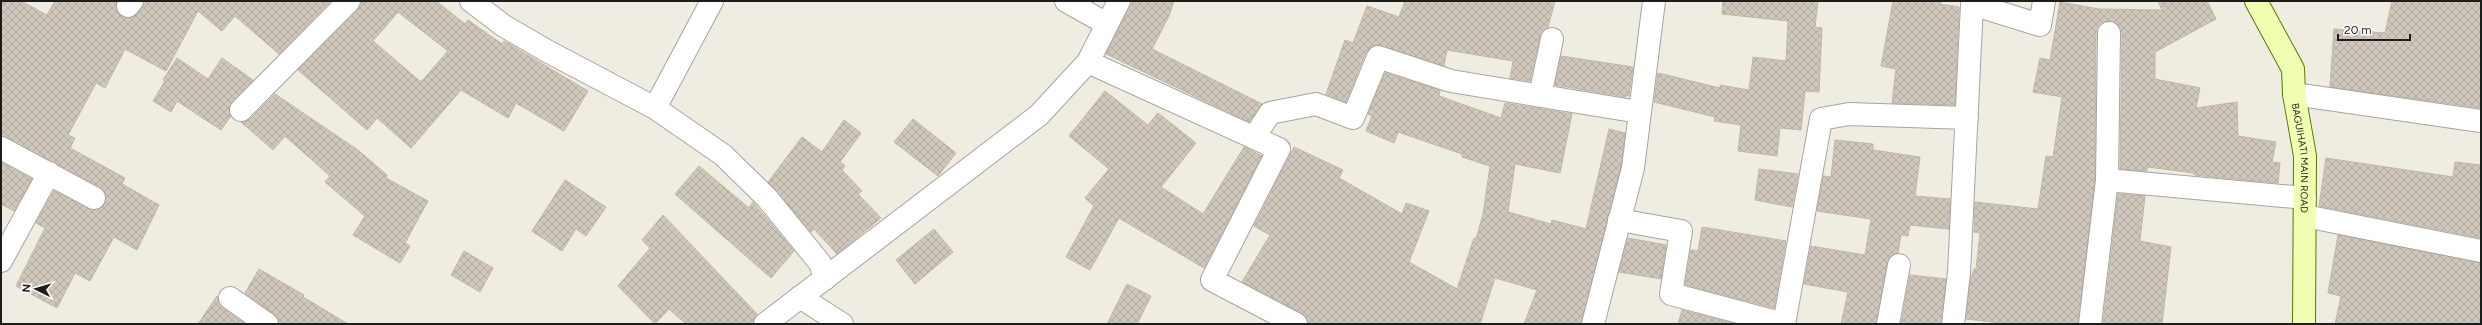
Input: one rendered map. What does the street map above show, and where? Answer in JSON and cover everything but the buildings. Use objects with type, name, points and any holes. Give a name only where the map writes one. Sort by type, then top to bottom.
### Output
[{"type":"street","points":[[241,110],[349,1]]},
{"type":"street","points":[[471,1],[504,26],[547,51],[655,108],[723,155],[768,198],[820,263],[825,278]]},
{"type":"street","points":[[655,108],[712,1]]},
{"type":"street","points":[[1066,1],[1107,24]]},
{"type":"street","points":[[765,324],[1039,115],[1088,62],[1119,1]]},
{"type":"street","points":[[1593,324],[1633,168],[1654,1]]},
{"type":"street","points":[[1953,324],[1959,274],[1972,4],[2040,25],[2044,1]]},
{"type":"street","name":"BAGUIHATI MAIN ROAD","points":[[2256,1],[2293,69],[2294,94],[2305,156],[2304,324]]},
{"type":"street","points":[[2090,324],[2107,180],[2109,33]]},
{"type":"street","points":[[1540,96],[1552,39]]},
{"type":"street","points":[[1255,136],[1270,113],[1316,104],[1353,118],[1378,57],[1451,81],[1639,112]]},
{"type":"street","points":[[1088,62],[1255,136],[1279,149],[1212,280],[1296,324]]},
{"type":"street","points":[[2294,94],[2481,121]]},
{"type":"street","points":[[1619,220],[1681,231],[1671,294],[1784,324],[1821,119],[1849,114],[1967,118]]},
{"type":"street","points":[[1,148],[94,198]]},
{"type":"street","points":[[1,261],[48,173]]},
{"type":"street","points":[[2107,180],[2305,207],[2481,251]]},
{"type":"street","points":[[1888,324],[1899,264]]},
{"type":"street","points":[[800,297],[842,324]]},
{"type":"street","points":[[230,298],[267,324]]}]
